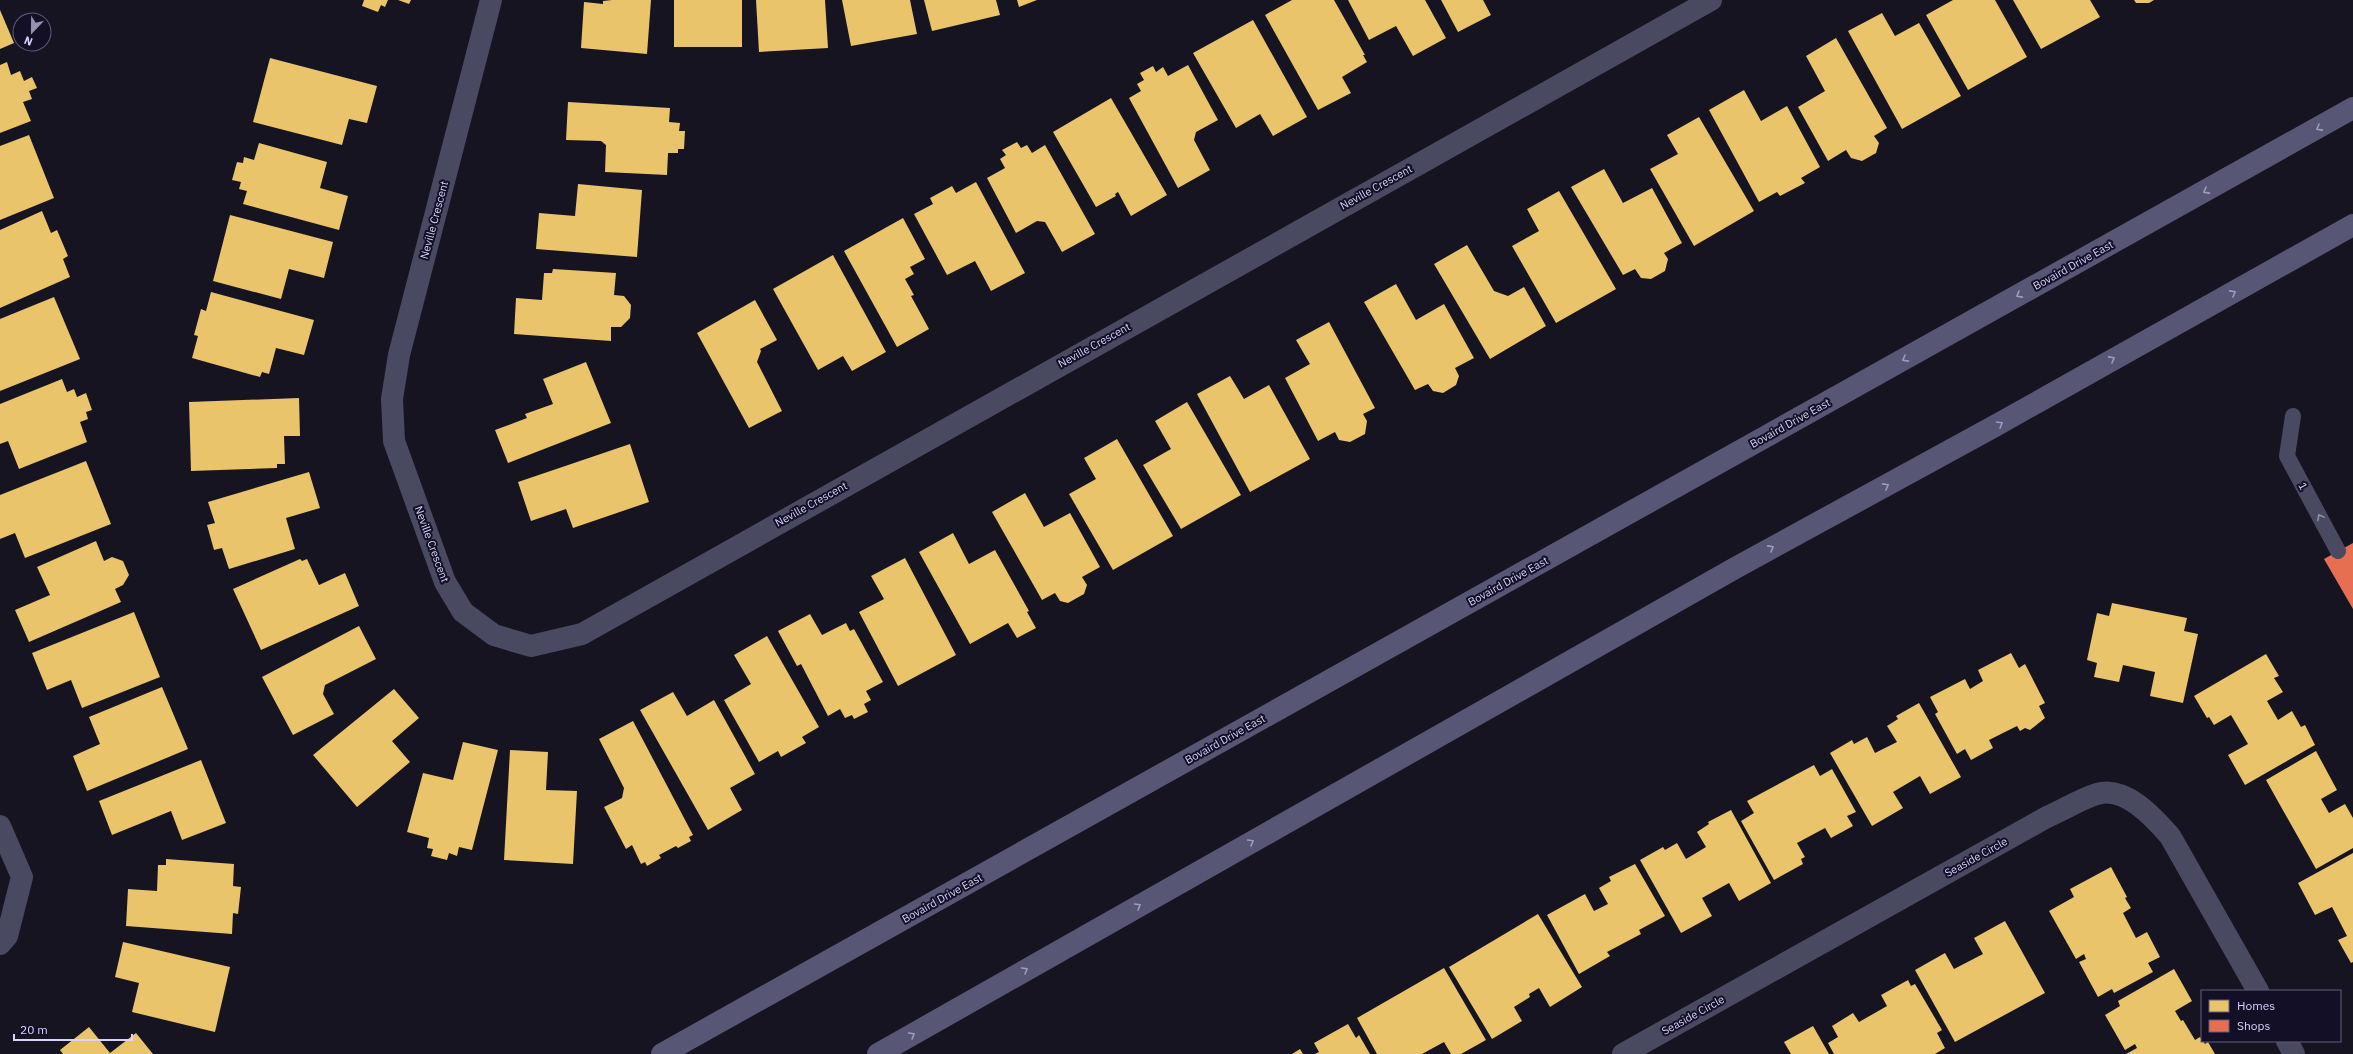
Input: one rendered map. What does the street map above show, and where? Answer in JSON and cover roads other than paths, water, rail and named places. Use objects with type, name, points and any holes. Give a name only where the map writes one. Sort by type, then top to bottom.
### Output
[{"type":"main road","name":"Bovaird Drive East","points":[[662,1054],[2353,108]]},
{"type":"main road","points":[[878,1054],[1737,567],[1993,427],[2353,225]]},
{"type":"street","name":"Neville Crescent","points":[[491,0],[399,355],[392,399],[394,441],[445,582],[463,612],[494,635],[531,646],[582,634],[1711,0]]},
{"type":"street","name":"Seaside Circle","points":[[1623,1054],[2047,817],[2098,793],[2111,792],[2138,804],[2152,816],[2170,836],[2257,990]]},
{"type":"street","points":[[0,826],[22,877],[7,936],[0,944]]},
{"type":"street","points":[[2288,1042],[2294,1054]]},
{"type":"lane","name":"1","points":[[2293,416],[2287,456],[2338,551]]}]
